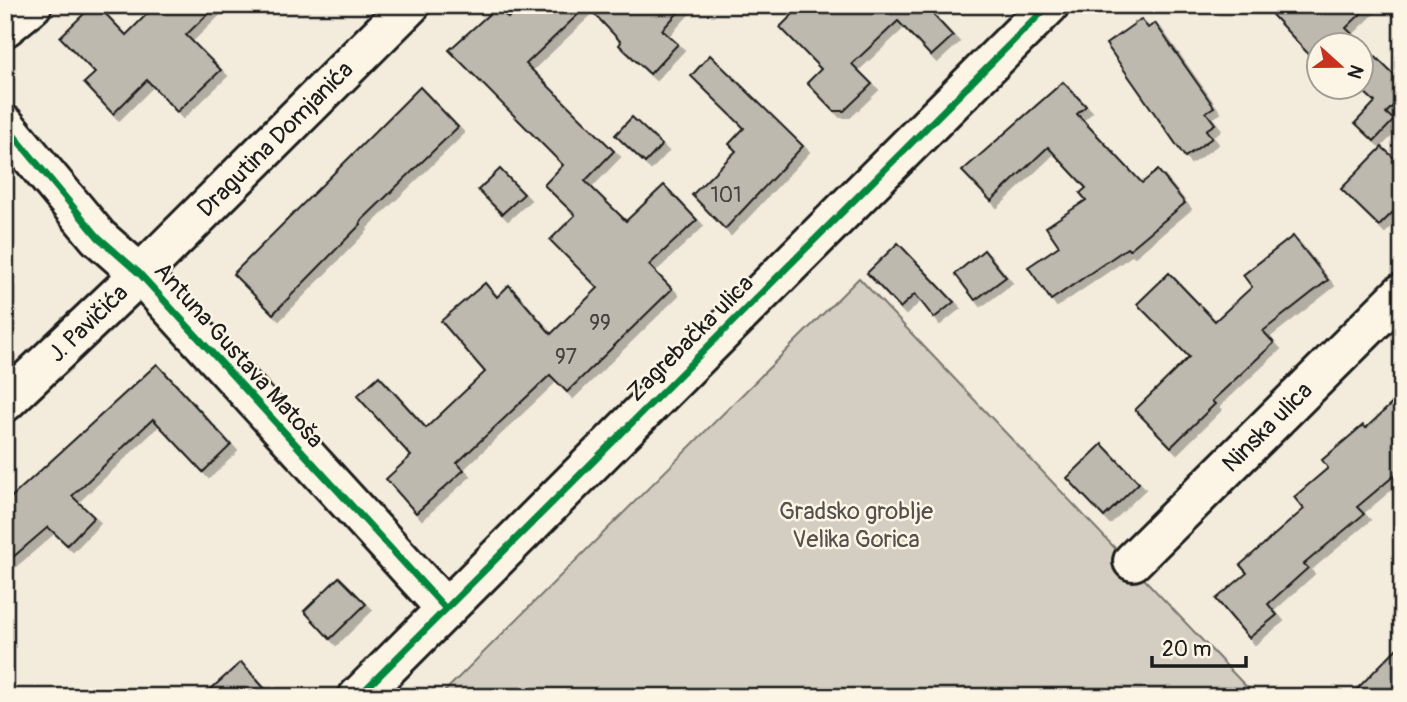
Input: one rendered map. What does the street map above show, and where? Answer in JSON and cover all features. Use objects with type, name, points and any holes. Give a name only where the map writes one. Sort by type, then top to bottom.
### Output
[{"type":"street","points":[[5,27],[32,5]]},
{"type":"street","name":"Dragutina Domjanića","points":[[139,274],[410,5]]},
{"type":"street","name":"Zagrebačka ulica","points":[[358,697],[1049,5]]},
{"type":"street","name":"Antuna Gustava Matoša","points":[[5,125],[98,237],[139,274],[446,609]]},
{"type":"street","name":"J. Pavičića","points":[[5,401],[139,274]]},
{"type":"street","name":"Ninska ulica","points":[[1133,561],[1402,293]]},
{"type":"green space","name":"Gradsko groblje Velika Gorica","points":[[859,278],[1256,697],[439,697]]},
{"type":"building","points":[[93,5],[97,5],[126,35],[156,5],[217,5],[186,35],[221,70],[177,112],[147,80],[113,114],[84,83],[95,73],[60,37]]},
{"type":"building","points":[[521,5],[685,5],[662,30],[678,44],[650,74],[619,45],[621,42],[587,6],[526,64],[614,151],[585,181],[626,221],[664,185],[697,220],[649,265],[672,289],[567,392],[550,375],[457,463],[464,470],[416,513],[386,479],[411,456],[357,396],[379,376],[426,428],[485,372],[441,321],[485,283],[497,297],[509,285],[551,334],[598,288],[550,240],[575,215],[544,185],[563,165],[449,50],[497,7],[508,18]]},
{"type":"building","points":[[802,5],[924,5],[953,36],[931,56],[898,21],[852,64],[872,84],[844,111],[834,111],[807,83],[821,69],[780,27]]},
{"type":"building","points":[[1263,5],[1370,5],[1346,28],[1350,32],[1306,32],[1306,51]]},
{"type":"building","points":[[1141,19],[1148,28],[1155,23],[1214,107],[1206,112],[1215,124],[1206,130],[1212,138],[1185,157],[1106,44]]},
{"type":"building","points":[[710,55],[803,146],[725,229],[692,195],[736,151],[729,144],[744,128],[691,76]]},
{"type":"building","points":[[1376,57],[1402,83],[1402,97],[1386,113],[1394,120],[1374,141],[1355,123],[1376,102]]},
{"type":"building","points":[[1063,82],[1086,106],[1077,114],[1142,183],[1158,170],[1185,203],[1129,250],[1127,248],[1051,300],[1028,267],[1059,246],[1046,227],[1086,200],[1080,193],[1086,188],[1048,147],[991,201],[962,171]]},
{"type":"building","points":[[420,87],[458,127],[360,222],[361,224],[273,314],[233,274]]},
{"type":"building","points":[[632,117],[662,145],[645,163],[615,135]]},
{"type":"building","points":[[1382,147],[1402,165],[1402,203],[1379,226],[1341,189]]},
{"type":"building","points":[[500,169],[524,194],[502,214],[478,190]]},
{"type":"building","points":[[1293,236],[1328,280],[1263,331],[1274,343],[1212,401],[1215,404],[1171,447],[1135,410],[1189,357],[1137,304],[1169,273],[1215,321],[1252,287],[1243,275]]},
{"type":"building","points":[[898,243],[954,302],[934,318],[915,294],[900,308],[867,273]]},
{"type":"building","points":[[984,250],[1006,277],[975,300],[955,274]]},
{"type":"building","points":[[157,364],[231,445],[203,472],[153,419],[72,496],[94,517],[67,545],[48,527],[5,564],[5,503]]},
{"type":"building","points":[[1402,394],[1402,469],[1357,507],[1364,514],[1304,564],[1308,568],[1268,604],[1277,615],[1249,638],[1216,599],[1247,573],[1240,565],[1304,509],[1294,497],[1328,468],[1322,460],[1363,425],[1366,428]]},
{"type":"building","points":[[1102,444],[1139,483],[1104,517],[1067,478]]},
{"type":"building","points":[[339,577],[366,604],[330,639],[304,611]]},
{"type":"building","points":[[1402,643],[1402,697],[1349,697]]},
{"type":"building","points":[[241,662],[272,697],[202,697]]},
{"type":"cycle path","points":[[358,697],[1049,5]]},
{"type":"cycle path","points":[[5,125],[98,237],[140,274],[446,609]]}]
